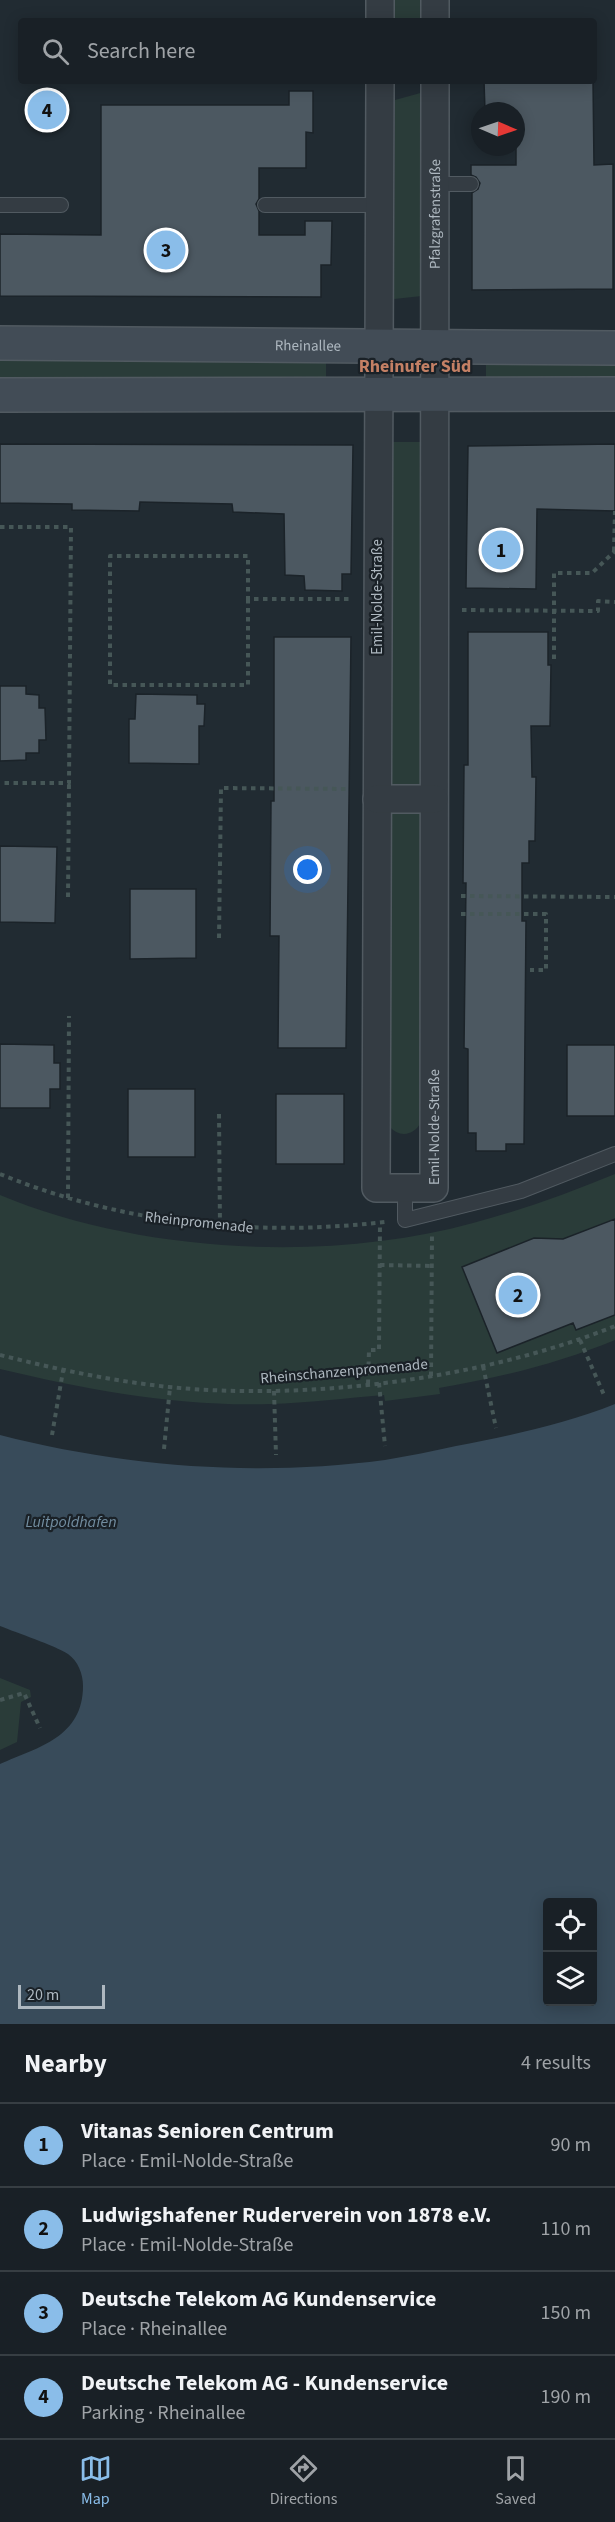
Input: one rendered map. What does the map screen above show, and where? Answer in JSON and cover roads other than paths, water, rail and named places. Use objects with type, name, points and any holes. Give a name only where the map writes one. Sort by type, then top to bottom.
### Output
[{"type":"street","points":[[380,0],[380,18]]},
{"type":"street","points":[[435,0],[435,18]]},
{"type":"street","points":[[378,345],[380,84]]},
{"type":"street","name":"Pfalzgrafenstraße","points":[[434,394],[435,84]]},
{"type":"street","name":"Rheinallee","points":[[0,343],[615,348]]},
{"type":"street","name":"Emil-Nolde-Straße","points":[[378,345],[376,1188],[434,1188],[434,394]]},
{"type":"street","points":[[0,395],[615,394]]},
{"type":"street","points":[[377,794],[434,798]]},
{"type":"lane","points":[[435,184],[471,184]]},
{"type":"lane","points":[[0,205],[61,205]]},
{"type":"lane","points":[[265,205],[379,205]]},
{"type":"lane","points":[[405,1188],[405,1220],[521,1191],[615,1154]]},
{"type":"water","name":"Luitpoldhafen","points":[[615,1404],[615,2024],[0,2024],[0,1764],[43,1745],[67,1729],[76,1717],[83,1686],[79,1668],[68,1654],[0,1626],[0,1435],[95,1455],[143,1461],[191,1466],[288,1468],[403,1457],[516,1434]]},
{"type":"place","name":"Deutsche Telekom AG - Kundenservice","points":[[47,110]]},
{"type":"place","name":"Deutsche Telekom AG Kundenservice","points":[[166,250]]},
{"type":"place","name":"Vitanas Senioren Centrum","points":[[501,550]]},
{"type":"place","name":"Ludwigshafener Ruderverein von 1878 e.V.","points":[[518,1295]]},
{"type":"district","name":"Rheinufer Süd","points":[[415,366]]}]
